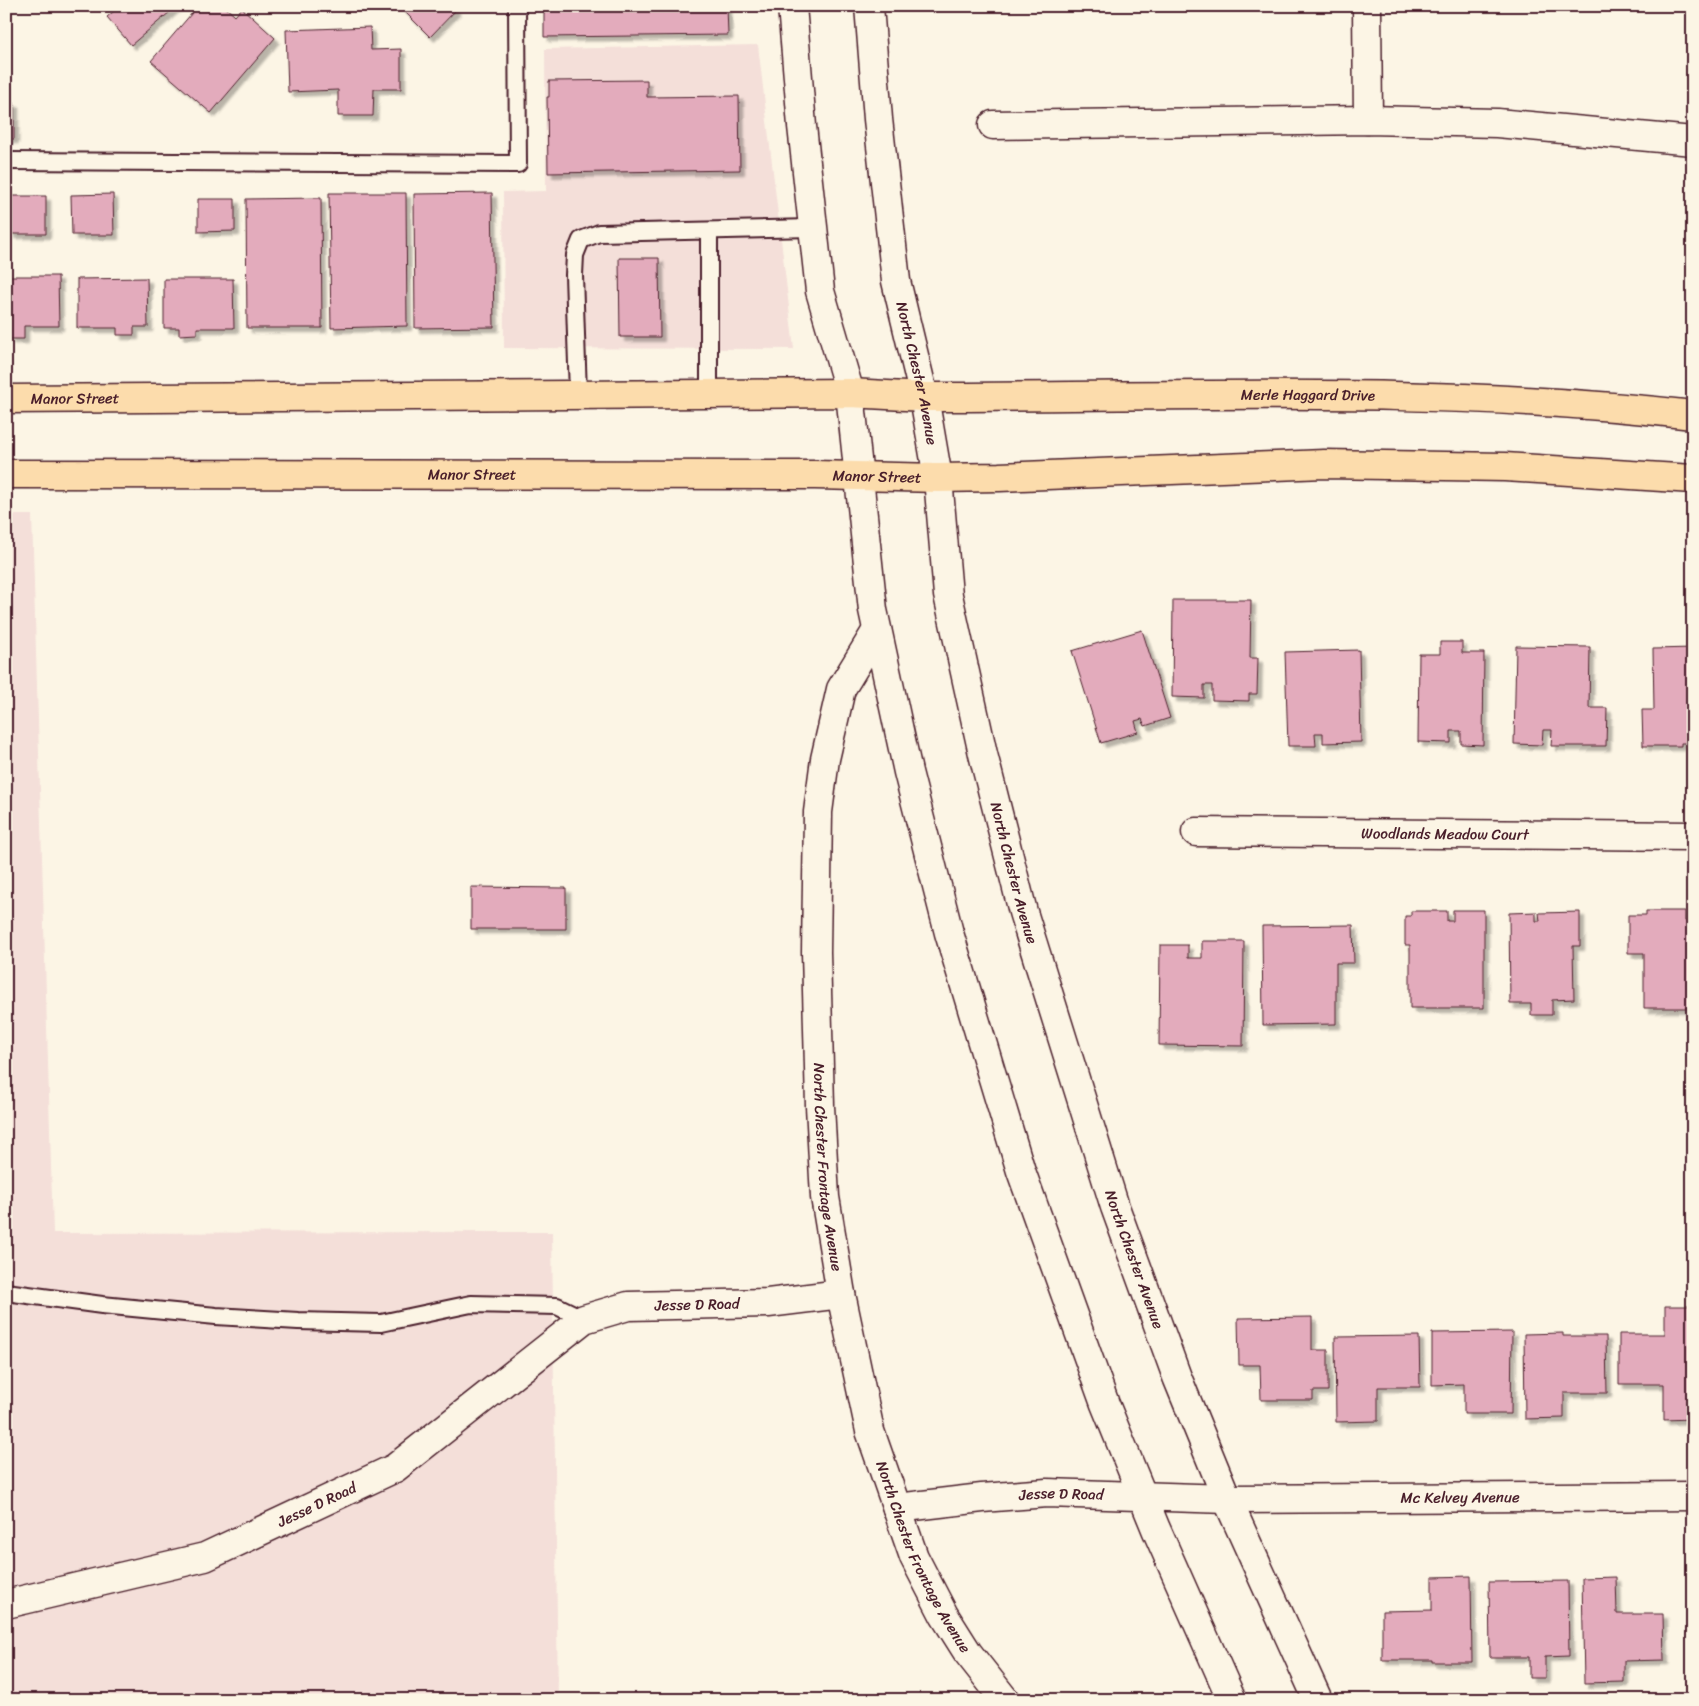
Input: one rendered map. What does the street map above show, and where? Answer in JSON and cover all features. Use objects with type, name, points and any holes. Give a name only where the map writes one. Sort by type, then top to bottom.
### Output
[{"type":"main road","name":"Manor Street","points":[[6,399],[850,393],[924,397]]},
{"type":"main road","name":"Merle Haggard Drive","points":[[924,397],[1270,395],[1463,397],[1693,415]]},
{"type":"main road","points":[[938,478],[1324,464],[1505,466],[1693,479]]},
{"type":"main road","name":"Manor Street","points":[[6,474],[814,475],[938,478]]},
{"type":"street","points":[[792,6],[802,126],[820,291],[850,393],[873,610],[908,772],[949,933],[1021,1170],[1105,1404],[1232,1700]]},
{"type":"street","name":"North Chester Avenue","points":[[870,6],[878,119],[896,281],[924,397],[938,478],[948,595],[983,754],[1024,912],[1115,1207],[1177,1377],[1227,1499],[1318,1700]]},
{"type":"street","points":[[1367,6],[1368,120]]},
{"type":"street","points":[[993,125],[1368,120],[1496,123],[1693,141]]},
{"type":"street","name":"North Chester Frontage Avenue","points":[[877,630],[841,689],[825,759],[818,812],[816,952],[820,1106],[825,1197],[841,1294],[870,1431],[914,1557],[944,1615],[968,1653],[998,1691]]},
{"type":"street","name":"Woodlands Meadow Court","points":[[1196,832],[1693,836]]},
{"type":"street","name":"Jesse D Road","points":[[6,1604],[204,1557],[395,1468],[584,1319],[628,1306],[768,1303],[841,1294]]},
{"type":"street","name":"Jesse D Road","points":[[897,1508],[1047,1493],[1227,1499]]},
{"type":"street","name":"Mc Kelvey Avenue","points":[[1227,1499],[1693,1496]]},
{"type":"lane","points":[[6,160],[518,164],[517,6]]},
{"type":"lane","points":[[578,394],[574,255],[580,240],[599,233],[813,228]]},
{"type":"lane","points":[[709,230],[709,394]]},
{"type":"lane","points":[[6,1292],[131,1308],[298,1321],[381,1323],[472,1304],[557,1306],[584,1319]]},
{"type":"shaded area","points":[[758,45],[794,349],[504,348],[503,192],[546,191],[545,49]]},
{"type":"shaded area","points":[[6,515],[32,515],[53,1233],[552,1232],[558,1700],[6,1700]]},
{"type":"building","points":[[120,6],[177,6],[131,45],[107,17]]},
{"type":"building","points":[[198,6],[224,6],[235,16],[242,8],[275,38],[211,113],[151,61]]},
{"type":"building","points":[[399,6],[452,6],[456,10],[430,37]]},
{"type":"building","points":[[544,6],[727,6],[728,35],[544,37]]},
{"type":"building","points":[[370,27],[371,50],[401,49],[401,89],[374,89],[373,116],[338,116],[338,90],[288,92],[286,30]]},
{"type":"building","points":[[647,80],[647,97],[739,96],[740,170],[548,173],[547,97],[549,97],[549,81]]},
{"type":"building","points":[[6,103],[14,103],[14,139],[6,139]]},
{"type":"building","points":[[329,193],[406,193],[407,326],[331,328]]},
{"type":"building","points":[[492,193],[494,327],[415,328],[414,194]]},
{"type":"building","points":[[113,194],[114,235],[72,235],[71,195]]},
{"type":"building","points":[[9,196],[46,196],[46,234],[10,234]]},
{"type":"building","points":[[321,198],[322,328],[247,328],[246,199]]},
{"type":"building","points":[[198,199],[235,199],[235,231],[198,232]]},
{"type":"building","points":[[619,258],[659,258],[660,337],[620,337]]},
{"type":"building","points":[[6,276],[58,276],[59,326],[24,326],[24,339],[9,339],[9,326],[6,326]]},
{"type":"building","points":[[147,278],[148,327],[134,327],[134,335],[117,335],[117,328],[77,328],[77,279]]},
{"type":"building","points":[[164,279],[233,279],[234,328],[197,328],[197,334],[179,335],[179,328],[164,328]]},
{"type":"building","points":[[1173,600],[1251,600],[1250,658],[1258,658],[1257,694],[1249,694],[1249,701],[1212,700],[1212,685],[1204,685],[1204,698],[1172,697]]},
{"type":"building","points":[[1142,630],[1170,718],[1145,726],[1142,719],[1135,721],[1138,732],[1101,743],[1072,651]]},
{"type":"building","points":[[1440,642],[1462,642],[1462,653],[1484,653],[1483,745],[1461,744],[1461,731],[1451,731],[1451,743],[1418,742],[1419,654],[1440,654]]},
{"type":"building","points":[[1516,646],[1590,647],[1589,708],[1607,708],[1606,746],[1551,746],[1552,730],[1543,730],[1542,745],[1514,744]]},
{"type":"building","points":[[1693,648],[1693,743],[1681,743],[1681,746],[1643,746],[1642,710],[1654,710],[1653,649]]},
{"type":"building","points":[[1359,650],[1361,742],[1323,743],[1323,733],[1315,733],[1316,746],[1288,746],[1285,652]]},
{"type":"building","points":[[471,887],[566,888],[566,929],[471,929]]},
{"type":"building","points":[[1453,910],[1484,910],[1484,1008],[1410,1008],[1410,945],[1405,945],[1405,916],[1411,916],[1411,911],[1447,911],[1447,921],[1453,921]]},
{"type":"building","points":[[1646,911],[1685,911],[1685,921],[1692,921],[1693,912],[1693,1008],[1644,1008],[1644,953],[1628,953],[1628,915],[1646,915]]},
{"type":"building","points":[[1536,912],[1536,921],[1540,921],[1539,913],[1580,912],[1580,946],[1573,946],[1574,999],[1552,1000],[1552,1015],[1531,1015],[1531,1004],[1510,1004],[1509,913]]},
{"type":"building","points":[[1353,925],[1354,963],[1336,963],[1336,1024],[1263,1025],[1262,926]]},
{"type":"building","points":[[1202,941],[1244,941],[1243,1046],[1159,1045],[1160,945],[1188,945],[1188,958],[1202,958]]},
{"type":"building","points":[[1665,1306],[1693,1306],[1693,1419],[1664,1420],[1664,1384],[1619,1384],[1619,1334],[1665,1334]]},
{"type":"building","points":[[1312,1317],[1312,1350],[1328,1350],[1328,1391],[1313,1391],[1313,1400],[1261,1400],[1260,1365],[1239,1365],[1238,1318]]},
{"type":"building","points":[[1512,1332],[1511,1414],[1464,1414],[1464,1384],[1432,1385],[1432,1333]]},
{"type":"building","points":[[1563,1333],[1563,1336],[1606,1336],[1607,1393],[1564,1393],[1564,1418],[1525,1419],[1524,1334]]},
{"type":"building","points":[[1419,1336],[1420,1387],[1378,1387],[1378,1421],[1336,1422],[1335,1337]]},
{"type":"building","points":[[1471,1576],[1472,1662],[1382,1660],[1382,1611],[1432,1610],[1432,1577]]},
{"type":"building","points":[[1616,1577],[1617,1614],[1663,1614],[1664,1660],[1624,1661],[1624,1682],[1584,1683],[1582,1578]]},
{"type":"building","points":[[1568,1581],[1569,1656],[1545,1657],[1545,1678],[1529,1678],[1529,1657],[1490,1657],[1489,1582]]}]
